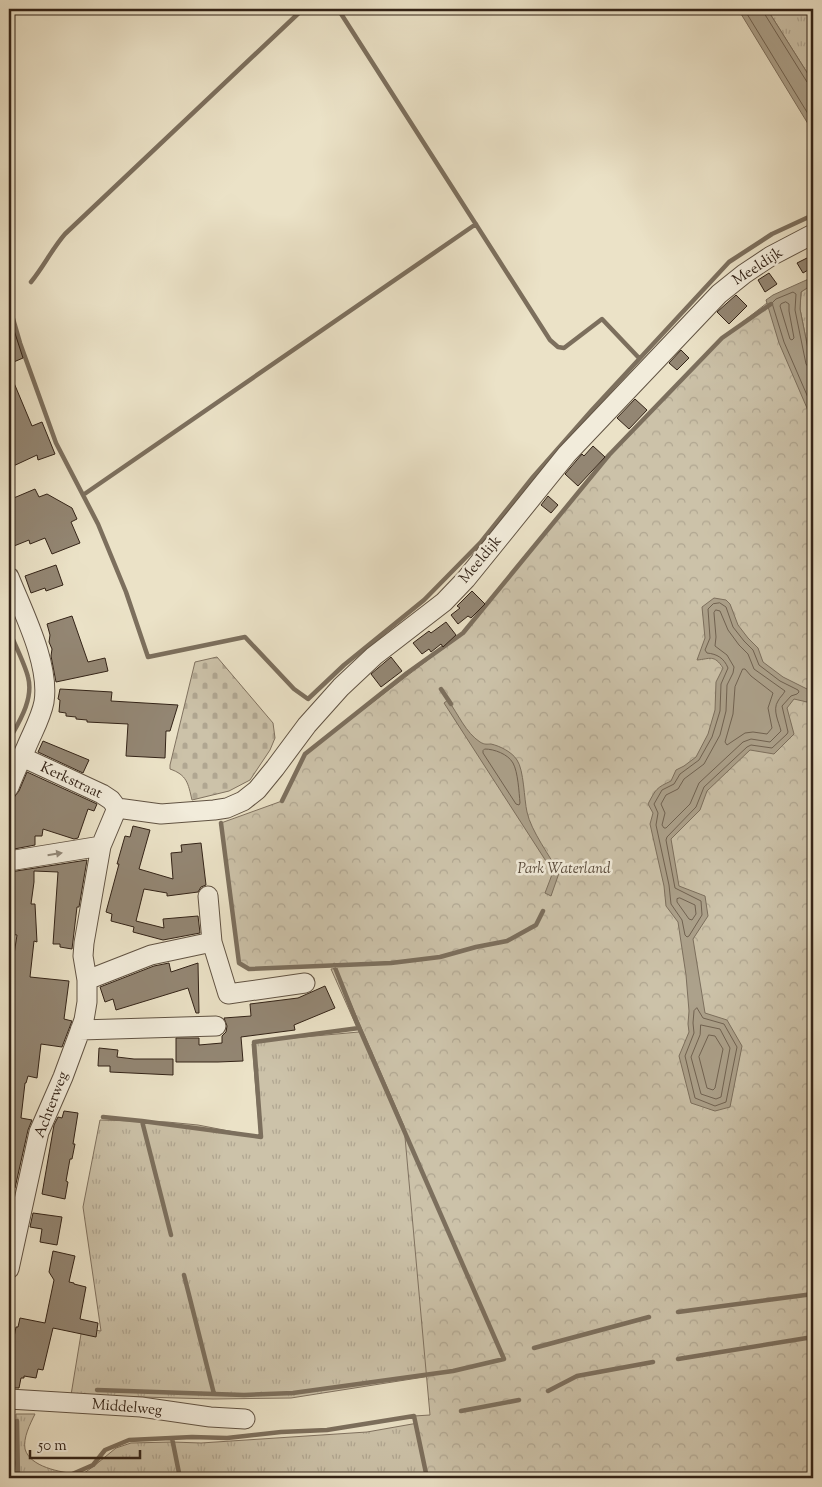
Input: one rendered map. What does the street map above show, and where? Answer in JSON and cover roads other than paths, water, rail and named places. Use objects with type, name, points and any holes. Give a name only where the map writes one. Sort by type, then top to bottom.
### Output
[{"type":"street","name":"Meeldijk","points":[[117,808],[161,814],[214,810],[227,808],[243,801],[257,790],[307,725],[341,687],[374,656],[444,602],[466,579],[567,454],[719,294],[744,274],[772,256],[813,234]]},
{"type":"street","points":[[9,577],[36,646],[42,665],[44,685],[44,702],[36,726],[16,750],[9,787]]},
{"type":"street","name":"Kerkstraat","points":[[16,750],[102,794],[111,800],[117,808]]},
{"type":"street","name":"Achterweg","points":[[9,1269],[39,1132],[63,1077],[80,1030],[87,1002],[87,980],[83,956],[84,943],[101,846],[117,808]]},
{"type":"street","points":[[9,861],[101,846]]},
{"type":"street","points":[[208,896],[212,942],[228,994],[305,983]]},
{"type":"street","points":[[87,980],[151,955],[212,942]]},
{"type":"street","points":[[80,1030],[216,1026]]},
{"type":"street","name":"Middelweg","points":[[9,1399],[141,1407],[210,1417],[245,1419]]},
{"type":"water","points":[[738,9],[767,9],[813,82],[813,132]]},
{"type":"water","points":[[813,277],[813,284],[801,292],[800,309],[813,369],[813,422],[779,343],[766,300]]},
{"type":"water","points":[[714,598],[726,600],[730,604],[738,625],[758,648],[763,662],[783,677],[811,691],[807,702],[794,699],[787,708],[794,734],[774,754],[750,750],[707,791],[700,810],[671,839],[679,886],[705,896],[708,916],[693,939],[705,1013],[727,1020],[742,1046],[730,1107],[715,1111],[691,1103],[679,1056],[689,1032],[686,975],[678,922],[666,906],[664,886],[650,824],[653,813],[648,804],[662,785],[671,781],[676,770],[696,757],[708,734],[715,710],[716,682],[723,668],[714,659],[697,660],[705,638],[702,607]]},
{"type":"water","points":[[448,700],[466,728],[475,738],[483,744],[491,744],[502,748],[512,754],[517,760],[524,785],[529,819],[559,873],[551,896],[545,893],[553,872],[444,703]]},
{"type":"waterway","points":[[31,282],[65,234],[303,9]]},
{"type":"waterway","points":[[338,9],[550,340],[558,347],[564,348],[602,319],[639,358]]},
{"type":"waterway","points":[[9,305],[20,343],[56,443],[98,524],[126,592],[148,657],[245,637],[294,689],[308,699],[344,665],[424,600],[481,542],[533,477],[592,410],[729,262],[772,234],[813,215]]},
{"type":"waterway","points":[[83,495],[476,224]]},
{"type":"waterway","points":[[282,801],[305,754],[407,673],[463,633],[609,455],[722,338],[771,304]]},
{"type":"waterway","points":[[9,630],[24,666],[29,685],[27,702],[9,740]]},
{"type":"waterway","points":[[441,689],[451,704]]},
{"type":"waterway","points":[[221,823],[239,963],[249,969],[391,963],[440,957],[507,941],[536,925],[543,911]]},
{"type":"waterway","points":[[97,1390],[244,1395],[293,1393],[453,1371],[504,1359],[357,1023],[334,965]]},
{"type":"waterway","points":[[171,1235],[142,1121],[261,1137],[254,1042],[359,1028]]},
{"type":"waterway","points":[[103,1117],[142,1121]]},
{"type":"waterway","points":[[184,1275],[214,1394]]},
{"type":"waterway","points":[[678,1312],[813,1294]]},
{"type":"waterway","points":[[534,1348],[649,1317]]},
{"type":"waterway","points":[[678,1359],[813,1337]]},
{"type":"waterway","points":[[548,1391],[577,1376],[653,1362]]},
{"type":"waterway","points":[[461,1411],[519,1400]]},
{"type":"waterway","points":[[18,1475],[70,1475],[93,1465],[105,1450],[129,1440],[192,1437],[227,1438],[281,1432],[327,1430],[414,1416],[427,1478]]},
{"type":"waterway","points":[[17,1421],[18,1478]]},
{"type":"waterway","points":[[172,1438],[180,1478]]},
{"type":"park label","name":"Park Waterland","points":[[564,869]]}]
